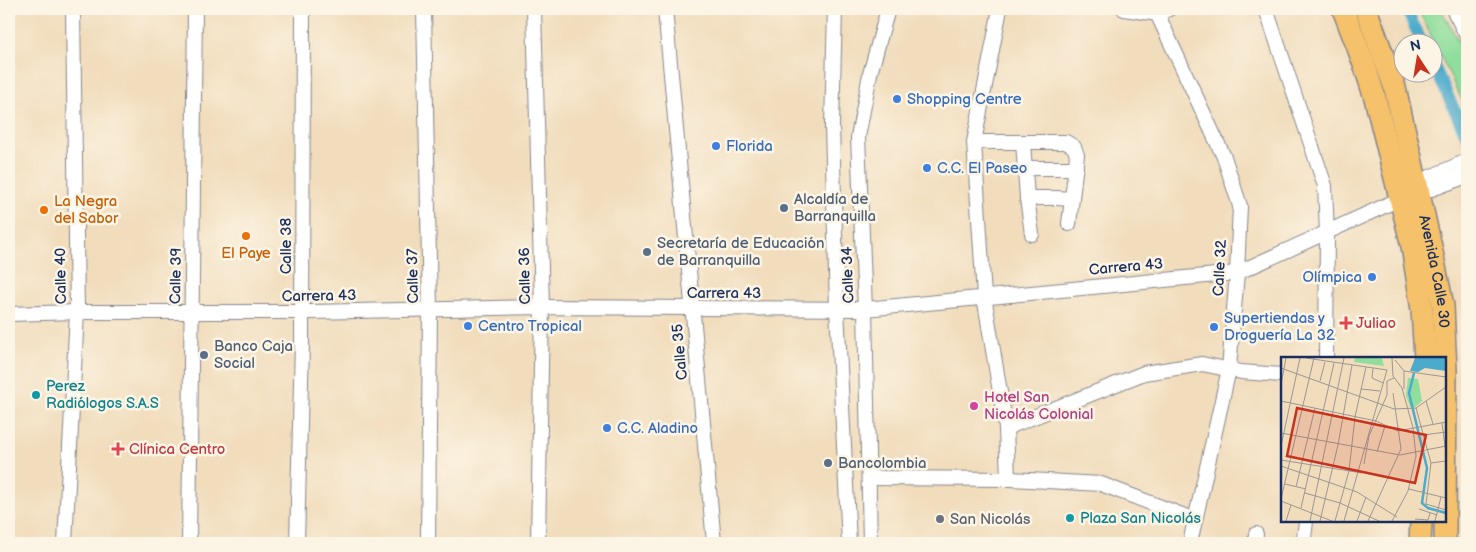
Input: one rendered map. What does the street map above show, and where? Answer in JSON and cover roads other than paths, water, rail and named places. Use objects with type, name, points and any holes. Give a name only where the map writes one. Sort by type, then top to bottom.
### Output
[{"type":"highway","name":"Avenida Calle 30","points":[[1343,9],[1409,194],[1443,306],[1445,357]]},
{"type":"highway","name":"Avenida Calle 30","points":[[1366,9],[1395,88],[1409,194],[1412,246],[1422,310],[1424,357]]},
{"type":"highway","points":[[1420,543],[1421,522]]},
{"type":"highway","name":"Avenida Calle 30","points":[[1445,522],[1445,543]]},
{"type":"street","name":"Calle 40","points":[[65,543],[77,312],[73,9]]},
{"type":"street","name":"Calle 39","points":[[189,543],[195,9]]},
{"type":"street","name":"Calle 38","points":[[297,543],[303,312],[303,9]]},
{"type":"street","name":"Calle 37","points":[[424,9],[430,310],[428,543]]},
{"type":"street","name":"Calle 36","points":[[534,9],[542,307],[538,543]]},
{"type":"street","name":"Calle 35","points":[[665,9],[714,543]]},
{"type":"street","name":"Calle 34","points":[[835,9],[832,125],[837,309],[849,543]]},
{"type":"street","name":"Calle 34","points":[[870,543],[866,309],[858,137],[870,74],[888,9]]},
{"type":"street","points":[[1000,9],[974,142],[984,296],[1006,428],[1008,478]]},
{"type":"street","points":[[1124,9],[1160,11]]},
{"type":"street","points":[[1266,9],[1325,186],[1327,233],[1326,357]]},
{"type":"street","points":[[1453,9],[1467,36]]},
{"type":"street","name":"Calle 32","points":[[1160,11],[1224,158],[1240,206],[1229,370],[1190,543]]},
{"type":"street","points":[[974,142],[1066,142],[1074,147],[1077,155],[1069,224]]},
{"type":"street","points":[[1022,142],[1032,234]]},
{"type":"street","points":[[1024,168],[1076,168]]},
{"type":"street","name":"Carrera 43","points":[[9,314],[77,312],[303,312],[542,307],[692,310],[866,309],[984,296],[1237,273],[1409,194],[1430,177],[1462,170]]},
{"type":"street","points":[[1027,198],[1072,200]]},
{"type":"street","points":[[1006,428],[1144,373],[1202,364],[1241,372],[1281,375]]},
{"type":"street","points":[[869,478],[1008,478],[1101,484],[1195,520]]},
{"type":"street","points":[[1304,539],[1306,522]]},
{"type":"waterway","points":[[1406,9],[1417,32]]},
{"type":"waterway","points":[[1441,82],[1467,137]]},
{"type":"place","name":"Shopping Centre","points":[[897,99]]},
{"type":"place","name":"Florida","points":[[716,146]]},
{"type":"place","name":"C.C. El Paseo","points":[[927,168]]},
{"type":"place","name":"Alcaldía de Barranquilla","points":[[784,208]]},
{"type":"place","name":"La Negra del Sabor","points":[[44,210]]},
{"type":"place","name":"El Paye","points":[[246,236]]},
{"type":"place","name":"Secretaría de Educación de Barranquilla","points":[[647,252]]},
{"type":"place","name":"Olímpica","points":[[1372,277]]},
{"type":"place","name":"Juliao","points":[[1346,323]]},
{"type":"place","name":"Centro Tropical","points":[[468,326]]},
{"type":"place","name":"Supertiendas y Droguería La 32","points":[[1214,327]]},
{"type":"place","name":"Banco Caja Social","points":[[204,355]]},
{"type":"place","name":"Perez Radiólogos S.A.S","points":[[36,395]]},
{"type":"place","name":"Hotel San Nicolás Colonial","points":[[974,406]]},
{"type":"place","name":"C.C. Aladino","points":[[607,428]]},
{"type":"place","name":"Clínica Centro","points":[[118,449]]},
{"type":"place","name":"Bancolombia","points":[[828,463]]},
{"type":"place","name":"Plaza San Nicolás","points":[[1070,518]]},
{"type":"place","name":"San Nicolás","points":[[940,519]]}]
